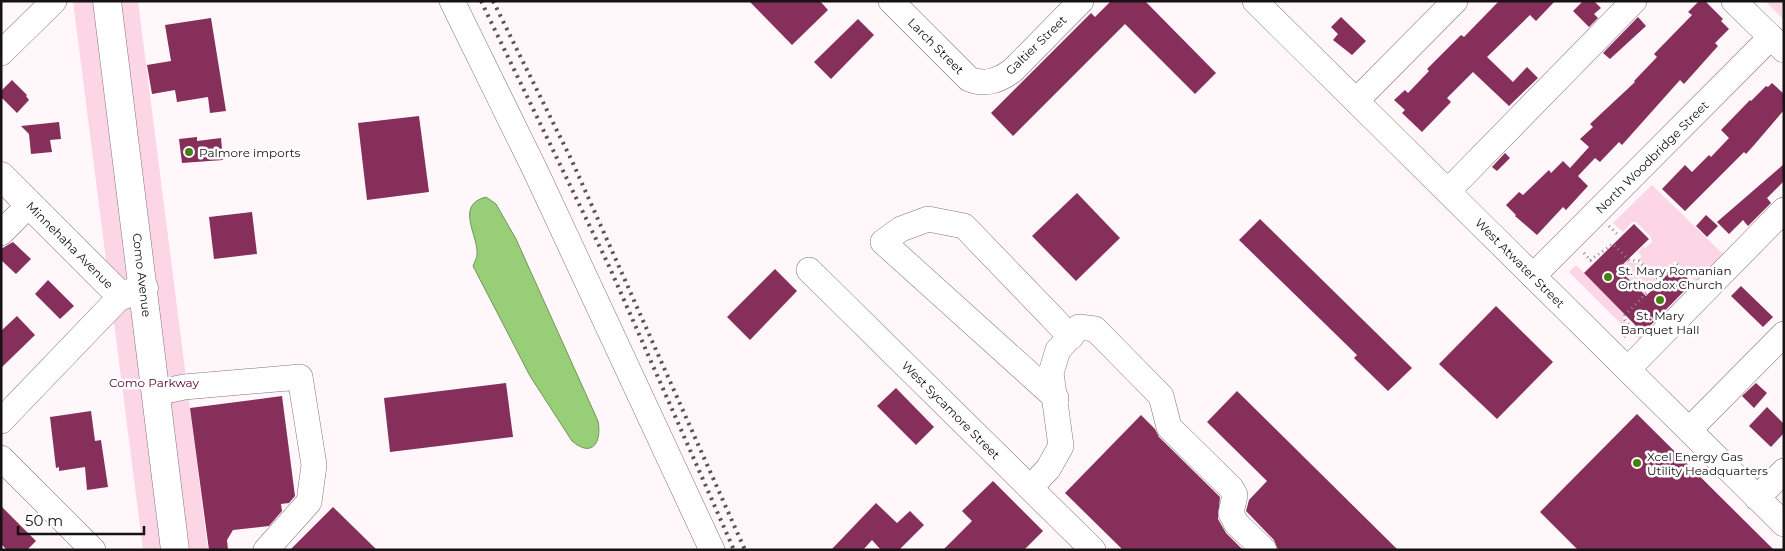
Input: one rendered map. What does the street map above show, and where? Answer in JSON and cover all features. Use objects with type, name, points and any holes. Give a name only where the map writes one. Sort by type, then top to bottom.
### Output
[{"type":"main road","name":"Como Avenue","points":[[107,1],[132,292],[156,393],[176,550]]},
{"type":"main road","name":"Minnehaha Avenue","points":[[1,176],[30,204],[132,292]]},
{"type":"street","points":[[1,53],[54,1]]},
{"type":"street","points":[[452,1],[536,172],[712,550]]},
{"type":"street","name":"Larch Street","points":[[891,1],[969,79],[986,83]]},
{"type":"street","name":"Galtier Street","points":[[986,83],[1001,78],[1012,71],[1081,1]]},
{"type":"street","points":[[1356,101],[1455,1]]},
{"type":"street","points":[[1448,191],[1634,1]]},
{"type":"street","points":[[1734,1],[1777,44]]},
{"type":"street","name":"West Atwater Street","points":[[1266,5],[1356,101],[1784,524]]},
{"type":"street","name":"North Woodbridge Street","points":[[1533,276],[1777,44]]},
{"type":"street","points":[[1,233],[30,204]]},
{"type":"street","points":[[1628,369],[1784,210]]},
{"type":"street","points":[[1056,398],[883,242],[901,229],[928,219],[964,226],[1071,337]]},
{"type":"street","name":"West Sycamore Street","points":[[810,270],[1093,550]]},
{"type":"street","points":[[1,421],[132,292]]},
{"type":"street","points":[[1030,488],[1048,469],[1061,446],[1056,398],[1051,373],[1058,350],[1079,328],[1095,328],[1162,396],[1169,427],[1231,488],[1236,495],[1231,513],[1236,523],[1264,550]]},
{"type":"street","points":[[1690,430],[1784,334]]},
{"type":"street","points":[[156,393],[184,387],[300,378],[314,465],[309,502],[266,550]]},
{"type":"street","points":[[1,458],[93,550]]},
{"type":"street","points":[[1757,498],[1784,471]]},
{"type":"path","points":[[1590,260],[1613,244],[1629,260],[1640,262],[1659,280]]},
{"type":"path","points":[[1624,337],[1633,327],[1625,320],[1625,315],[1676,263],[1694,282]]},
{"type":"green space","name":"Como Parkway","points":[[73,1],[138,1],[208,550],[143,550]]},
{"type":"green space","points":[[1765,1],[1784,1],[1784,20]]},
{"type":"green space","points":[[1652,185],[1724,255],[1696,282],[1675,261],[1659,278],[1639,259],[1642,256],[1638,252],[1643,246],[1645,248],[1652,242],[1650,236],[1636,222],[1632,222],[1623,232],[1613,223]]},
{"type":"green space","points":[[1608,249],[1619,253],[1629,262],[1641,264],[1657,281],[1625,313],[1623,319],[1628,326],[1624,327],[1569,272],[1576,265],[1612,301],[1631,282],[1603,254]]},
{"type":"green space","points":[[1693,284],[1695,286],[1641,340],[1631,334],[1638,327],[1644,333]]},
{"type":"shaded area","points":[[486,197],[496,204],[516,239],[598,421],[599,435],[591,448],[579,446],[572,441],[530,376],[473,266],[477,256],[477,247],[470,222],[471,207],[477,201]]},
{"type":"building","points":[[749,1],[820,1],[828,10],[792,45]]},
{"type":"building","points":[[1111,1],[1145,1],[1216,73],[1195,94],[1125,24],[1013,136],[991,113],[1091,13],[1095,17]]},
{"type":"building","points":[[1499,1],[1555,1],[1536,21],[1530,15],[1487,57],[1513,82],[1527,67],[1538,78],[1509,106],[1473,72],[1447,98],[1451,102],[1422,132],[1402,113],[1405,110],[1394,100],[1405,90],[1408,93],[1429,71],[1427,69],[1461,35],[1464,37]]},
{"type":"building","points":[[1583,1],[1594,1],[1601,8],[1594,14],[1598,18],[1589,27],[1573,11]]},
{"type":"building","points":[[1699,1],[1705,1],[1723,19],[1721,21],[1729,29],[1715,43],[1718,46],[1684,84],[1680,80],[1622,145],[1619,142],[1600,162],[1595,158],[1578,176],[1588,186],[1566,210],[1563,207],[1537,235],[1515,216],[1506,205],[1519,192],[1523,195],[1549,170],[1551,173],[1563,161],[1570,168],[1589,147],[1580,139],[1593,127],[1590,124],[1635,82],[1657,57],[1654,54],[1692,15],[1688,12]]},
{"type":"building","points":[[1341,17],[1366,41],[1352,55],[1333,40],[1338,34],[1331,27]]},
{"type":"building","points":[[1638,17],[1646,26],[1610,59],[1603,53]]},
{"type":"building","points":[[211,18],[226,111],[210,113],[208,97],[177,102],[175,90],[152,94],[147,65],[171,61],[165,25]]},
{"type":"building","points":[[858,19],[874,35],[831,79],[814,62]]},
{"type":"building","points":[[12,80],[27,95],[29,100],[17,113],[1,97],[1,91]]},
{"type":"building","points":[[1772,83],[1784,94],[1784,110],[1746,154],[1744,152],[1685,211],[1662,189],[1685,165],[1692,172],[1709,155],[1711,157],[1729,138],[1721,130],[1750,100]]},
{"type":"building","points":[[419,116],[429,192],[367,200],[358,123]]},
{"type":"building","points":[[59,122],[61,139],[50,140],[52,152],[31,154],[29,134],[21,126]]},
{"type":"building","points":[[197,137],[197,141],[221,138],[223,160],[182,163],[179,139]]},
{"type":"building","points":[[1505,153],[1510,158],[1497,171],[1492,167]]},
{"type":"building","points":[[1784,164],[1784,181],[1767,198],[1771,203],[1748,226],[1743,220],[1729,234],[1717,222]]},
{"type":"building","points":[[1077,193],[1120,238],[1076,281],[1032,236]]},
{"type":"building","points":[[252,212],[257,254],[214,259],[209,217]]},
{"type":"building","points":[[1706,215],[1718,226],[1707,237],[1696,226]]},
{"type":"building","points":[[1260,219],[1412,368],[1388,391],[1354,358],[1357,355],[1239,240]]},
{"type":"building","points":[[1634,224],[1649,239],[1618,269],[1646,296],[1676,266],[1692,283],[1643,333],[1584,273]]},
{"type":"building","points":[[13,242],[31,259],[16,274],[1,260],[1,249]]},
{"type":"building","points":[[775,269],[797,291],[750,340],[727,317]]},
{"type":"building","points":[[48,280],[74,306],[60,319],[35,294]]},
{"type":"building","points":[[1741,286],[1773,317],[1763,327],[1731,296]]},
{"type":"building","points":[[1496,306],[1553,362],[1497,419],[1439,364]]},
{"type":"building","points":[[17,316],[35,335],[1,368],[1,331]]},
{"type":"building","points":[[506,383],[513,437],[390,452],[384,398]]},
{"type":"building","points":[[1756,383],[1767,393],[1754,408],[1742,396]]},
{"type":"building","points":[[896,388],[934,427],[916,445],[877,406]]},
{"type":"building","points":[[1237,391],[1398,550],[1278,550],[1274,540],[1246,511],[1249,500],[1267,481],[1207,422]]},
{"type":"building","points":[[282,396],[295,496],[289,503],[281,504],[282,511],[269,526],[233,530],[227,540],[228,550],[209,550],[190,408]]},
{"type":"building","points":[[1767,407],[1784,424],[1784,433],[1771,447],[1749,426]]},
{"type":"building","points":[[91,411],[95,441],[101,440],[108,487],[87,490],[85,467],[59,471],[59,467],[56,468],[50,417]]},
{"type":"building","name":"Xcel Energy Gas Utility Headquarters","points":[[1637,414],[1774,550],[1578,550],[1540,512]]},
{"type":"building","points":[[1141,415],[1155,429],[1159,437],[1220,497],[1218,519],[1226,533],[1243,550],[1123,550],[1065,493]]},
{"type":"building","points":[[993,481],[1043,531],[1024,550],[943,550],[972,521],[962,511]]},
{"type":"building","points":[[876,503],[897,523],[910,511],[924,525],[899,550],[881,550],[872,540],[863,550],[831,550]]},
{"type":"building","points":[[1,506],[36,541],[27,550],[7,550],[1,544]]},
{"type":"building","points":[[333,507],[377,550],[290,550]]},
{"type":"railway","points":[[481,1],[609,266],[734,550]]},
{"type":"railway","points":[[493,1],[572,161],[745,550]]},
{"type":"place","name":"Palmore imports","points":[[189,152]]},
{"type":"place","name":"St. Mary Romanian Orthodox Church","points":[[1608,277]]},
{"type":"place","name":"St. Mary Banquet Hall","points":[[1660,300]]},
{"type":"place","name":"Xcel Energy Gas Utility Headquarters","points":[[1637,463]]}]
